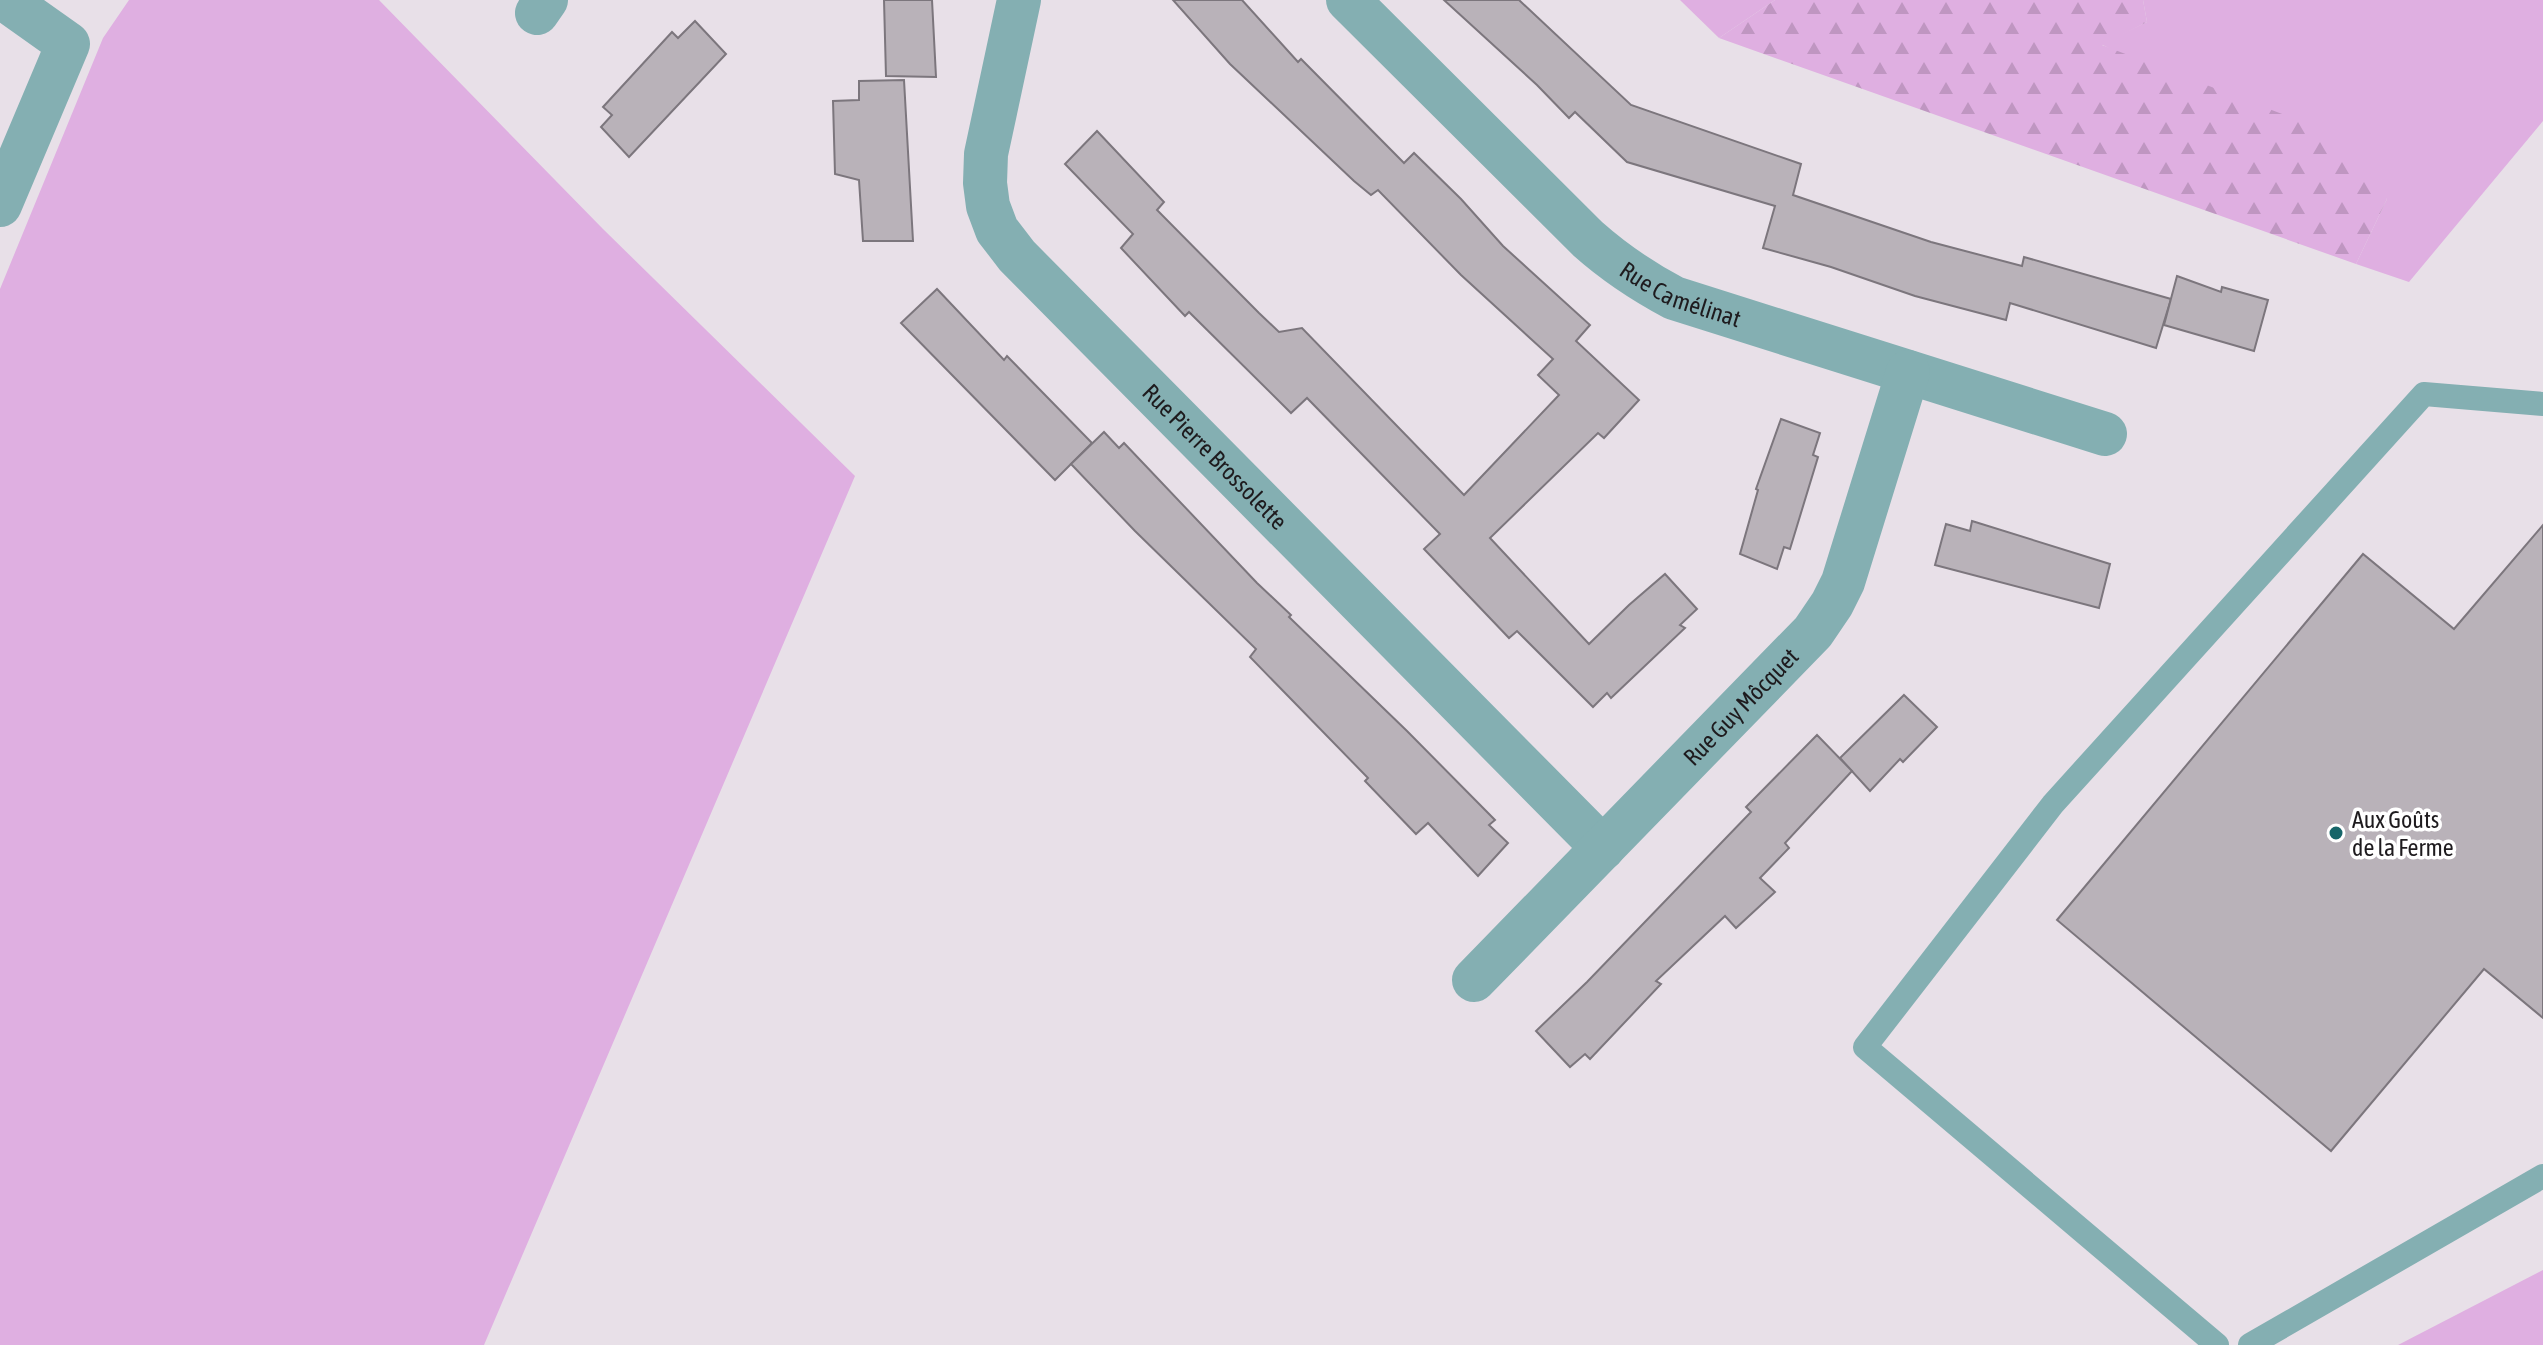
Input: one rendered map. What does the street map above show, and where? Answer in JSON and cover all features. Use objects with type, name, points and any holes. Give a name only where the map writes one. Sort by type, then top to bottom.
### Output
[{"type":"street","points":[[0,205],[68,44],[6,0]]},
{"type":"street","name":"Rue Pierre Brossolette","points":[[1019,0],[986,154],[988,206],[997,230],[1017,256],[1603,848]]},
{"type":"street","name":"Rue Camélinat","points":[[1348,0],[1588,239],[1640,280],[1674,298],[2105,434]]},
{"type":"street","name":"Rue Guy Môcquet","points":[[1474,980],[1813,632],[1832,604],[1854,553],[1908,372]]},
{"type":"lane","points":[[2217,1345],[1865,1047],[2053,804],[2424,394],[2543,404]]},
{"type":"lane","points":[[2250,1345],[2543,1176]]},
{"type":"green space","points":[[129,0],[379,0],[603,229],[855,476],[484,1345],[0,1345],[0,289],[103,38]]},
{"type":"green space","points":[[1680,0],[1775,0],[1719,38]]},
{"type":"green space","points":[[1775,0],[2143,0],[2147,22],[2102,45],[2334,134],[2387,199],[2356,264],[1719,38]]},
{"type":"green space","points":[[2143,0],[2543,0],[2543,121],[2409,282],[2356,264],[2387,199],[2101,44],[2147,22]]},
{"type":"green space","points":[[2543,1270],[2543,1345],[2398,1345]]},
{"type":"building","points":[[884,0],[932,0],[936,77],[886,76]]},
{"type":"building","points":[[1173,0],[1242,0],[1298,62],[1301,59],[1404,163],[1414,153],[1503,246],[1590,325],[1576,341],[1639,400],[1604,438],[1598,433],[1490,538],[1589,644],[1665,574],[1697,609],[1680,625],[1685,628],[1611,698],[1607,693],[1593,707],[1517,631],[1509,638],[1424,549],[1440,534],[1307,398],[1291,413],[1189,312],[1185,316],[1121,248],[1133,234],[1065,164],[1097,131],[1164,202],[1157,210],[1259,313],[1279,332],[1302,328],[1464,495],[1559,395],[1538,375],[1553,359],[1461,275],[1378,190],[1371,195],[1354,181],[1230,64]]},
{"type":"building","points":[[1444,0],[1519,0],[1631,105],[1801,164],[1793,195],[1931,242],[2022,266],[2024,257],[2171,299],[2156,348],[2010,303],[2006,320],[1915,296],[1763,248],[1775,206],[1627,162],[1575,112],[1569,118]]},
{"type":"building","points":[[695,21],[726,54],[629,157],[601,127],[612,115],[603,107],[672,32],[678,38]]},
{"type":"building","points":[[904,80],[913,241],[863,241],[859,180],[835,174],[833,101],[859,100],[859,81]]},
{"type":"building","points":[[2177,276],[2221,292],[2222,287],[2268,300],[2254,351],[2164,325]]},
{"type":"building","points":[[937,289],[1004,360],[1007,356],[1092,443],[1055,480],[901,323]]},
{"type":"building","points":[[1781,419],[1820,433],[1813,455],[1818,457],[1790,549],[1784,547],[1777,569],[1740,554],[1756,489]]},
{"type":"building","points":[[1104,432],[1119,448],[1124,443],[1291,615],[1289,617],[1495,820],[1489,825],[1508,843],[1478,876],[1428,823],[1416,834],[1365,781],[1368,778],[1250,657],[1256,649],[1071,464]]},
{"type":"building","points":[[1972,521],[2110,564],[2099,608],[1935,565],[1946,524],[1970,531]]},
{"type":"building","name":"Aux Goûts de la Ferme","points":[[2543,525],[2543,1018],[2484,969],[2331,1151],[2057,920],[2363,554],[2454,629]]},
{"type":"building","points":[[1904,695],[1937,727],[1903,762],[1900,759],[1870,791],[1840,758]]},
{"type":"building","points":[[1817,735],[1852,771],[1785,843],[1789,848],[1760,878],[1775,892],[1736,928],[1725,916],[1656,981],[1661,984],[1590,1059],[1585,1054],[1570,1067],[1536,1031],[1751,812],[1746,807]]},
{"type":"place","name":"Aux Goûts de la Ferme","points":[[2336,833]]}]
